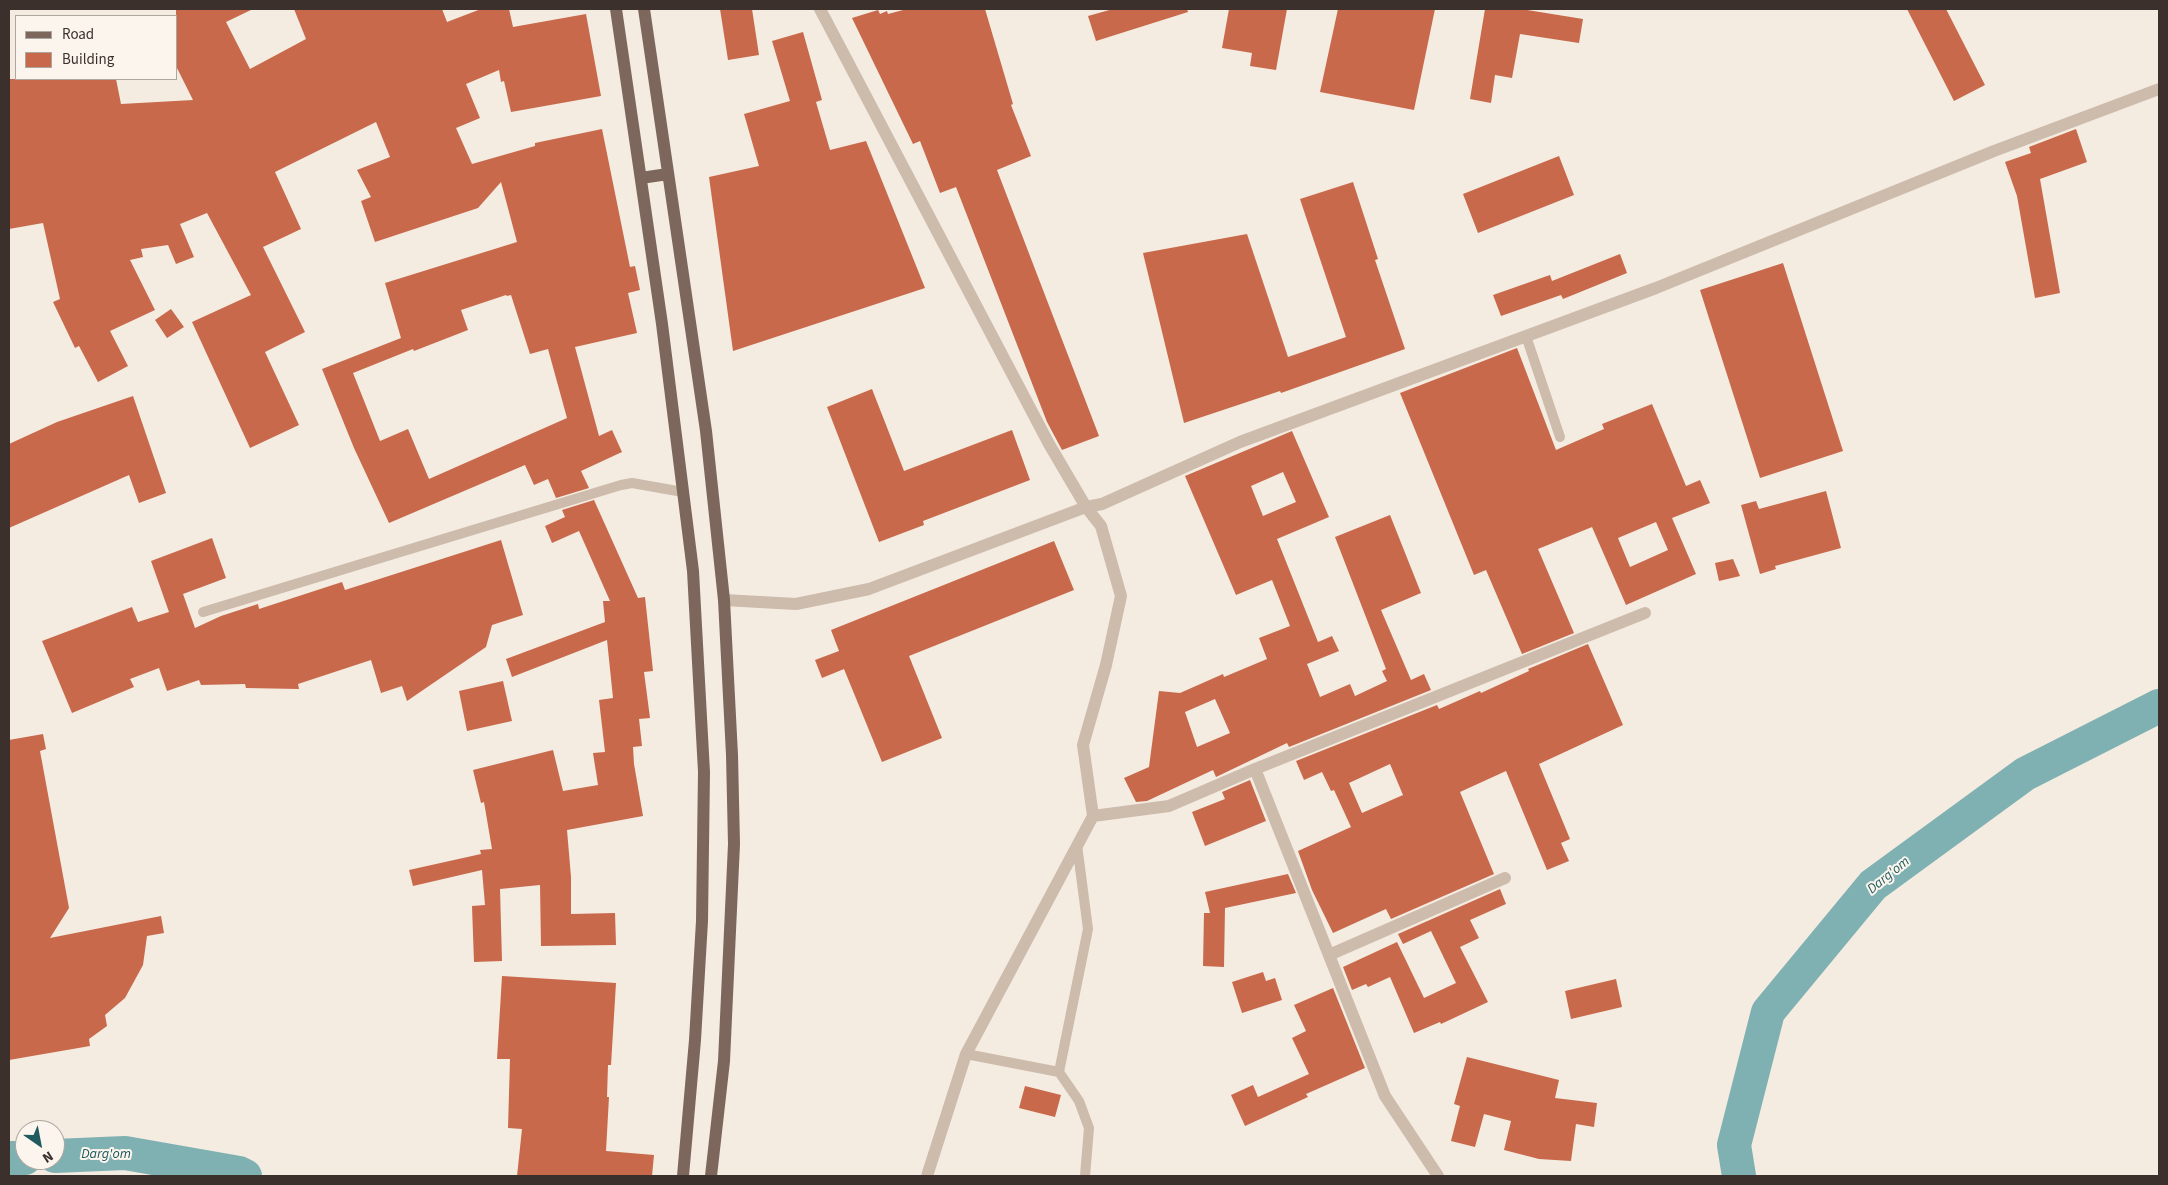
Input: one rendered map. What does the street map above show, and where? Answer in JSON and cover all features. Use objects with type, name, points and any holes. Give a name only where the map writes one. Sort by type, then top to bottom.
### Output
[{"type":"main road","points":[[616,9],[641,178],[693,571],[704,772],[702,921],[695,1040],[682,1176]]},
{"type":"main road","points":[[644,9],[706,431],[724,600],[732,755],[734,844],[724,1061],[711,1176]]},
{"type":"main road","points":[[641,178],[668,174]]},
{"type":"street","points":[[820,9],[1049,444],[1086,507],[1102,526],[1121,596],[1106,665],[1083,745],[1093,816],[966,1054],[927,1176]]},
{"type":"street","points":[[724,600],[796,604],[869,590],[1086,507],[1102,504],[1240,442],[1656,288],[1994,151],[2159,90]]},
{"type":"street","points":[[1093,816],[1169,806],[1255,769],[1645,613]]},
{"type":"street","points":[[1255,769],[1385,1096],[1438,1176]]},
{"type":"street","points":[[1329,955],[1505,878]]},
{"type":"lane","points":[[1526,336],[1560,436]]},
{"type":"lane","points":[[203,612],[620,485],[632,483],[683,492]]},
{"type":"lane","points":[[1077,846],[1088,929],[1059,1072],[1079,1102],[1089,1128],[1085,1176]]},
{"type":"lane","points":[[966,1054],[1059,1072]]},
{"type":"building","points":[[176,9],[253,9],[226,22],[250,69],[306,39],[294,9],[442,9],[447,22],[481,9],[509,9],[513,27],[586,14],[601,96],[511,112],[504,81],[501,82],[499,70],[466,84],[480,118],[456,128],[472,164],[535,146],[535,143],[602,129],[630,267],[635,266],[640,290],[628,293],[637,333],[575,347],[599,436],[612,430],[622,452],[581,471],[589,488],[556,498],[548,479],[534,485],[525,465],[389,523],[354,448],[322,369],[401,338],[385,283],[517,242],[501,182],[478,208],[375,242],[361,201],[371,197],[357,170],[390,157],[376,122],[275,172],[301,229],[263,247],[305,332],[265,352],[299,425],[250,448],[192,322],[251,295],[207,213],[180,224],[194,257],[176,264],[168,245],[141,249],[143,257],[130,260],[155,310],[110,331],[128,366],[98,382],[79,346],[75,348],[53,302],[60,299],[43,223],[9,229],[9,79],[116,80],[121,104],[193,100],[178,70],[178,15],[176,15]],"holes":[[[511,295],[530,354],[548,349],[567,418],[429,479],[408,429],[380,441],[353,373],[468,330],[461,310]]]},
{"type":"building","points":[[720,9],[752,9],[759,55],[728,60]]},
{"type":"building","points":[[907,9],[985,9],[1013,104],[1011,105],[1031,156],[997,170],[1099,436],[1062,450],[1047,422],[956,187],[940,193],[920,141],[913,144],[852,18],[878,10],[880,14],[887,11],[888,14]]},
{"type":"building","points":[[1113,9],[1187,9],[1188,12],[1096,41],[1088,16]]},
{"type":"building","points":[[1229,9],[1287,9],[1276,70],[1250,66],[1252,53],[1222,48]]},
{"type":"building","points":[[1338,9],[1435,9],[1414,110],[1320,92]]},
{"type":"building","points":[[1485,9],[1521,9],[1583,19],[1579,43],[1520,34],[1512,78],[1495,75],[1491,103],[1470,99]]},
{"type":"building","points":[[1907,9],[1946,9],[1985,85],[1954,101]]},
{"type":"building","points":[[803,32],[822,100],[816,102],[830,150],[866,141],[925,288],[733,351],[709,177],[759,166],[744,114],[790,101],[772,41]]},
{"type":"building","points":[[2076,129],[2087,162],[2040,179],[2060,293],[2035,298],[2017,196],[2005,162],[2031,153],[2029,147]]},
{"type":"building","points":[[1559,156],[1574,195],[1478,233],[1463,194]]},
{"type":"building","points":[[1353,182],[1378,259],[1375,260],[1405,349],[1281,393],[1280,391],[1184,423],[1143,253],[1247,234],[1288,357],[1346,337],[1300,199]]},
{"type":"building","points":[[1620,254],[1627,273],[1563,299],[1561,295],[1501,316],[1493,295],[1550,275],[1552,281]]},
{"type":"building","points":[[1783,263],[1843,451],[1760,478],[1700,290]]},
{"type":"building","points":[[171,309],[184,327],[167,338],[155,320]]},
{"type":"building","points":[[1517,348],[1556,450],[1604,429],[1602,424],[1652,404],[1686,486],[1700,480],[1710,503],[1672,518],[1696,574],[1626,605],[1592,527],[1538,549],[1574,633],[1522,654],[1486,570],[1474,575],[1400,393]],"holes":[[[1656,522],[1668,550],[1630,567],[1618,538]]]},
{"type":"building","points":[[872,389],[904,471],[1012,430],[1030,480],[923,521],[924,525],[879,542],[827,407]]},
{"type":"building","points":[[133,396],[166,493],[139,503],[129,475],[9,528],[9,444],[57,422]]},
{"type":"building","points":[[1292,431],[1329,517],[1277,539],[1318,642],[1332,636],[1339,651],[1307,664],[1320,697],[1350,684],[1355,696],[1387,681],[1382,671],[1386,669],[1335,537],[1390,515],[1421,593],[1381,610],[1411,680],[1424,674],[1431,690],[1289,747],[1287,743],[1216,777],[1213,770],[1147,801],[1136,802],[1124,778],[1149,767],[1159,691],[1180,693],[1223,674],[1224,677],[1267,659],[1259,638],[1290,626],[1272,580],[1236,595],[1185,476]],"holes":[[[1283,472],[1296,502],[1263,516],[1251,486]],[[1215,699],[1230,733],[1197,747],[1185,712]]]},
{"type":"building","points":[[1826,491],[1841,548],[1775,566],[1776,569],[1760,574],[1741,505],[1756,501],[1759,509]]},
{"type":"building","points":[[594,500],[638,598],[645,597],[653,671],[644,672],[650,718],[639,719],[642,746],[633,747],[643,816],[567,830],[571,877],[571,914],[615,913],[616,945],[541,946],[540,885],[500,889],[502,961],[474,962],[472,906],[485,905],[482,870],[413,886],[409,870],[481,854],[480,850],[492,849],[484,802],[481,803],[473,770],[553,750],[563,791],[598,785],[593,753],[605,752],[599,700],[613,698],[607,640],[512,677],[506,659],[605,622],[603,601],[610,601],[579,531],[552,543],[545,526],[565,517],[562,510]]},
{"type":"building","points":[[212,538],[226,578],[183,594],[195,628],[221,616],[258,604],[259,609],[342,582],[345,590],[501,540],[523,615],[492,625],[486,647],[407,701],[402,686],[381,693],[371,660],[298,684],[299,689],[246,688],[245,684],[201,685],[199,680],[167,691],[159,668],[130,679],[134,687],[72,713],[42,641],[132,607],[138,622],[169,612],[151,561]]},
{"type":"building","points":[[1054,541],[1074,590],[909,656],[942,738],[882,762],[844,669],[822,678],[815,660],[839,651],[831,630]]},
{"type":"building","points":[[1733,559],[1740,576],[1719,581],[1715,563]]},
{"type":"building","points":[[1588,644],[1623,725],[1539,764],[1570,839],[1561,843],[1569,861],[1547,870],[1506,771],[1460,792],[1494,874],[1391,919],[1386,909],[1333,933],[1312,890],[1298,851],[1351,827],[1334,790],[1331,791],[1322,772],[1304,780],[1296,761],[1437,705],[1439,709],[1480,691],[1481,693],[1529,671],[1528,669]],"holes":[[[1390,764],[1403,795],[1362,813],[1349,783]]]},
{"type":"building","points":[[503,681],[512,721],[467,731],[459,691]]},
{"type":"building","points":[[43,734],[46,749],[40,751],[69,908],[50,938],[161,916],[164,933],[147,936],[143,965],[125,998],[105,1015],[107,1026],[89,1039],[90,1046],[9,1060],[9,740]]},
{"type":"building","points":[[1250,780],[1266,821],[1205,846],[1192,812],[1225,799],[1222,792]]},
{"type":"building","points":[[1288,874],[1296,893],[1225,908],[1224,967],[1203,966],[1204,913],[1210,913],[1205,892]]},
{"type":"building","points":[[1500,889],[1506,904],[1470,920],[1479,938],[1460,947],[1488,1002],[1441,1024],[1440,1022],[1414,1033],[1390,977],[1368,987],[1366,984],[1352,990],[1343,967],[1397,942],[1424,998],[1456,983],[1431,931],[1403,944],[1398,934]]},
{"type":"building","points":[[1263,972],[1266,981],[1275,978],[1282,1000],[1242,1013],[1232,982]]},
{"type":"building","points":[[502,976],[616,983],[611,1065],[608,1065],[607,1097],[609,1097],[606,1151],[654,1155],[652,1176],[517,1176],[522,1129],[508,1128],[510,1059],[497,1059]]},
{"type":"building","points":[[1616,979],[1622,1007],[1571,1019],[1565,991]]},
{"type":"building","points":[[1333,988],[1365,1068],[1306,1094],[1308,1097],[1245,1126],[1231,1095],[1253,1085],[1258,1097],[1309,1074],[1292,1038],[1306,1031],[1294,1005]]},
{"type":"building","points":[[1467,1057],[1559,1080],[1555,1098],[1597,1103],[1594,1127],[1576,1124],[1571,1161],[1539,1159],[1504,1150],[1511,1121],[1484,1114],[1475,1147],[1451,1141],[1460,1106],[1454,1104]]},
{"type":"building","points":[[1025,1086],[1061,1095],[1055,1117],[1019,1108]]},
{"type":"waterway","name":"Darg'om","points":[[1739,1176],[1734,1145],[1768,1012],[1873,885],[2025,774],[2159,706]]},
{"type":"waterway","name":"Darg'om","points":[[65,1156],[125,1153],[239,1173],[245,1176]]},
{"type":"waterway","name":"Darg'om","points":[[9,1158],[15,1158]]}]
